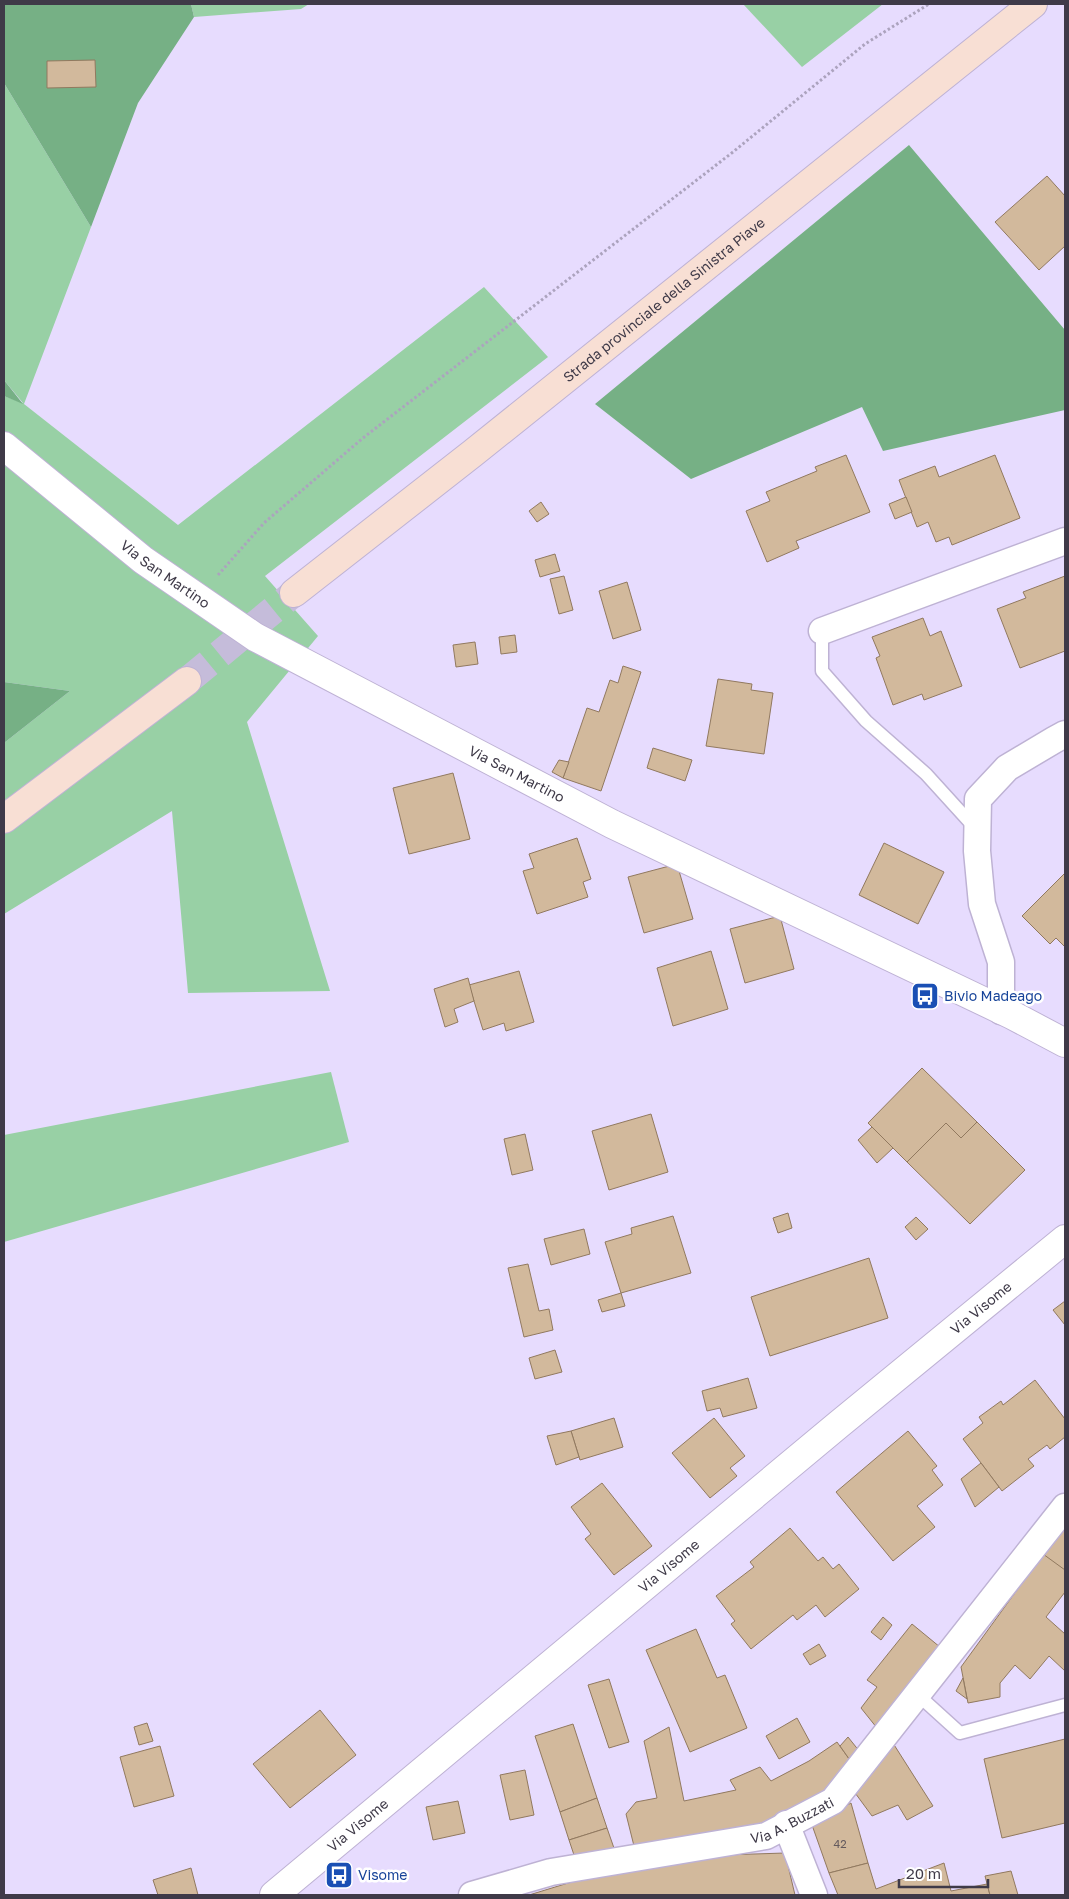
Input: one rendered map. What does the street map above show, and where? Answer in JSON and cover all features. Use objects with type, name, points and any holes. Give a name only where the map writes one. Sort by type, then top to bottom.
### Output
[{"type":"main road","name":"Strada provinciale della Sinistra Piave","points":[[294,593],[473,453],[1033,4]]},
{"type":"main road","points":[[4,819],[188,681]]},
{"type":"street","name":"Via San Martino","points":[[4,446],[143,560],[255,637],[295,659],[391,706],[612,824],[1065,1043]]},
{"type":"street","points":[[822,631],[1065,540]]},
{"type":"street","points":[[1001,1011],[1001,962],[982,904],[977,851],[978,799],[1007,768],[1065,734]]},
{"type":"street","name":"Via Visome","points":[[274,1895],[838,1425],[1065,1240]]},
{"type":"street","name":"Via A. Buzzati","points":[[472,1895],[551,1872],[766,1836],[833,1801],[1065,1507]]},
{"type":"street","points":[[786,1824],[814,1895]]},
{"type":"lane","points":[[822,631],[822,671],[866,722],[926,774],[978,831]]},
{"type":"lane","points":[[918,1694],[960,1733],[1065,1705]]},
{"type":"path","points":[[197,598],[264,523],[363,438],[725,158],[865,44],[929,4]]},
{"type":"green space","points":[[4,4],[191,4],[194,17],[138,103],[91,227],[4,83]]},
{"type":"green space","points":[[191,4],[309,4],[301,9],[194,17]]},
{"type":"green space","points":[[743,4],[883,4],[802,67]]},
{"type":"green space","points":[[4,83],[91,227],[24,404],[178,525],[484,287],[548,357],[265,576],[318,636],[247,722],[330,991],[188,993],[172,811],[4,914],[4,743],[70,691],[4,682],[4,396],[23,403],[4,380]]},
{"type":"green space","points":[[909,145],[1065,330],[1065,410],[883,451],[862,407],[691,479],[595,404]]},
{"type":"green space","points":[[4,380],[23,404],[4,396]]},
{"type":"green space","points":[[4,682],[70,691],[4,743]]},
{"type":"green space","points":[[331,1072],[349,1142],[4,1242],[4,1135]]},
{"type":"building","points":[[95,60],[96,87],[47,88],[47,61]]},
{"type":"building","points":[[1047,176],[1065,196],[1065,246],[1039,270],[995,222]]},
{"type":"building","points":[[846,455],[870,512],[796,541],[799,548],[767,562],[746,511],[770,501],[766,492],[817,471],[815,467]]},
{"type":"building","points":[[995,455],[1020,518],[952,545],[949,537],[936,542],[928,522],[917,527],[899,480],[935,466],[939,477]]},
{"type":"building","points":[[906,497],[912,512],[895,519],[889,504]]},
{"type":"building","points":[[541,502],[549,514],[537,522],[529,511]]},
{"type":"building","points":[[555,554],[560,571],[540,577],[535,560]]},
{"type":"building","points":[[564,576],[573,610],[559,614],[550,579]]},
{"type":"building","points":[[1065,576],[1065,651],[1020,668],[997,609],[1026,598],[1023,592]]},
{"type":"building","points":[[627,582],[641,630],[613,639],[599,591]]},
{"type":"building","points":[[923,618],[930,636],[941,631],[962,686],[924,700],[922,694],[893,705],[876,658],[880,656],[872,637]]},
{"type":"building","points":[[515,635],[517,652],[501,654],[499,637]]},
{"type":"building","points":[[475,642],[478,664],[456,667],[453,645]]},
{"type":"building","points":[[623,666],[641,672],[601,791],[563,778],[587,708],[599,712],[610,680],[618,683]]},
{"type":"building","points":[[718,679],[752,684],[751,690],[773,693],[764,754],[706,746]]},
{"type":"building","points":[[653,748],[692,760],[685,781],[647,768]]},
{"type":"building","points":[[559,760],[569,762],[563,778],[552,772]]},
{"type":"building","points":[[453,773],[470,839],[409,854],[393,788]]},
{"type":"building","points":[[577,838],[591,879],[583,882],[588,897],[537,914],[523,871],[534,868],[529,854]]},
{"type":"building","points":[[884,843],[944,872],[918,924],[859,895]]},
{"type":"building","points":[[677,864],[693,919],[644,933],[628,877]]},
{"type":"building","points":[[1065,873],[1065,947],[1056,938],[1050,944],[1022,916]]},
{"type":"building","points":[[780,916],[794,969],[745,983],[730,929]]},
{"type":"building","points":[[711,951],[728,1009],[673,1026],[657,968]]},
{"type":"building","points":[[519,971],[534,1022],[506,1031],[504,1023],[483,1030],[469,985]]},
{"type":"building","points":[[468,978],[474,1001],[454,1009],[458,1022],[445,1027],[434,989]]},
{"type":"building","points":[[922,1068],[977,1122],[961,1138],[946,1123],[907,1162],[868,1123]]},
{"type":"building","points":[[651,1114],[668,1172],[609,1190],[592,1131]]},
{"type":"building","points":[[977,1122],[1025,1170],[970,1224],[907,1162],[946,1123],[961,1138]]},
{"type":"building","points":[[872,1127],[893,1148],[877,1163],[858,1140]]},
{"type":"building","points":[[525,1134],[533,1170],[512,1175],[504,1139]]},
{"type":"building","points":[[788,1213],[792,1228],[778,1233],[773,1218]]},
{"type":"building","points":[[673,1216],[691,1273],[621,1293],[605,1242],[632,1234],[631,1228]]},
{"type":"building","points":[[916,1217],[928,1229],[916,1240],[905,1227]]},
{"type":"building","points":[[584,1229],[590,1254],[551,1265],[544,1239]]},
{"type":"building","points":[[869,1258],[888,1318],[770,1356],[751,1297]]},
{"type":"building","points":[[528,1264],[539,1311],[549,1309],[553,1330],[524,1337],[508,1268]]},
{"type":"building","points":[[621,1293],[625,1306],[602,1312],[598,1300]]},
{"type":"building","points":[[1065,1301],[1065,1325],[1053,1310]]},
{"type":"building","points":[[555,1350],[562,1372],[535,1379],[529,1358]]},
{"type":"building","points":[[748,1378],[757,1408],[723,1417],[720,1408],[707,1411],[702,1391]]},
{"type":"building","points":[[1035,1380],[1065,1419],[1065,1437],[1050,1449],[1047,1445],[1028,1459],[1034,1466],[1002,1491],[963,1439],[983,1423],[979,1417],[1001,1401],[1003,1405]]},
{"type":"building","points":[[614,1418],[623,1447],[580,1460],[571,1431]]},
{"type":"building","points":[[714,1418],[745,1456],[730,1468],[737,1476],[710,1498],[672,1453]]},
{"type":"building","points":[[571,1431],[579,1457],[556,1465],[547,1436]]},
{"type":"building","points":[[908,1431],[937,1466],[932,1470],[943,1485],[917,1506],[935,1527],[893,1561],[836,1492]]},
{"type":"building","points":[[981,1463],[999,1487],[975,1507],[961,1479]]},
{"type":"building","points":[[602,1483],[652,1546],[614,1575],[585,1539],[591,1534],[571,1507]]},
{"type":"building","points":[[1065,1524],[1065,1592],[1046,1617],[1065,1634],[1065,1671],[1049,1656],[1030,1679],[1015,1665],[1000,1683],[1000,1697],[968,1703],[961,1667]]},
{"type":"building","points":[[1065,1524],[1065,1570],[1043,1554]]},
{"type":"building","points":[[790,1528],[818,1561],[823,1557],[833,1569],[839,1564],[859,1589],[825,1617],[816,1605],[797,1620],[793,1615],[751,1649],[731,1624],[735,1621],[716,1596],[754,1567],[750,1562]]},
{"type":"building","points":[[883,1617],[892,1625],[881,1640],[871,1632]]},
{"type":"building","points":[[912,1624],[946,1652],[881,1733],[861,1708],[877,1687],[867,1680]]},
{"type":"building","points":[[696,1629],[717,1678],[725,1675],[747,1728],[690,1752],[646,1650]]},
{"type":"building","points":[[819,1644],[826,1656],[810,1665],[803,1654]]},
{"type":"building","points":[[963,1678],[967,1699],[956,1691]]},
{"type":"building","points":[[609,1679],[629,1742],[609,1748],[588,1685]]},
{"type":"building","points":[[320,1710],[356,1755],[290,1808],[253,1764]]},
{"type":"building","points":[[797,1718],[810,1742],[779,1759],[766,1736]]},
{"type":"building","points":[[147,1723],[153,1741],[139,1745],[134,1727]]},
{"type":"building","points":[[573,1724],[597,1798],[560,1812],[535,1736]]},
{"type":"building","points":[[669,1727],[684,1801],[736,1790],[730,1780],[760,1767],[771,1781],[809,1761],[837,1742],[852,1763],[816,1803],[751,1832],[635,1850],[626,1814],[636,1802],[657,1798],[644,1741]]},
{"type":"building","points":[[848,1737],[860,1752],[852,1763],[840,1746]]},
{"type":"building","points":[[1065,1739],[1065,1823],[1002,1838],[984,1759]]},
{"type":"building","points":[[891,1740],[933,1806],[907,1820],[898,1805],[872,1816],[850,1786]]},
{"type":"building","points":[[160,1746],[174,1796],[134,1807],[120,1757]]},
{"type":"building","points":[[525,1770],[534,1815],[510,1820],[500,1775]]},
{"type":"building","points":[[597,1798],[607,1828],[569,1840],[560,1812]]},
{"type":"building","points":[[458,1801],[465,1833],[433,1840],[426,1807]]},
{"type":"building","points":[[851,1803],[868,1863],[829,1873],[812,1825]]},
{"type":"building","points":[[607,1828],[615,1851],[577,1864],[569,1840]]},
{"type":"building","points":[[785,1853],[795,1895],[529,1895],[614,1869],[663,1857]]},
{"type":"building","points":[[868,1863],[876,1889],[944,1863],[951,1891],[987,1884],[990,1895],[838,1895],[829,1873]]},
{"type":"building","points":[[191,1868],[198,1895],[158,1895],[153,1880]]},
{"type":"building","points":[[1011,1871],[1018,1895],[990,1895],[985,1876]]},
{"type":"tunnel","points":[[187,681],[294,593]]},
{"type":"place","name":"Bivio Madeago","points":[[925,996]]},
{"type":"place","name":"Visome","points":[[339,1875]]}]
